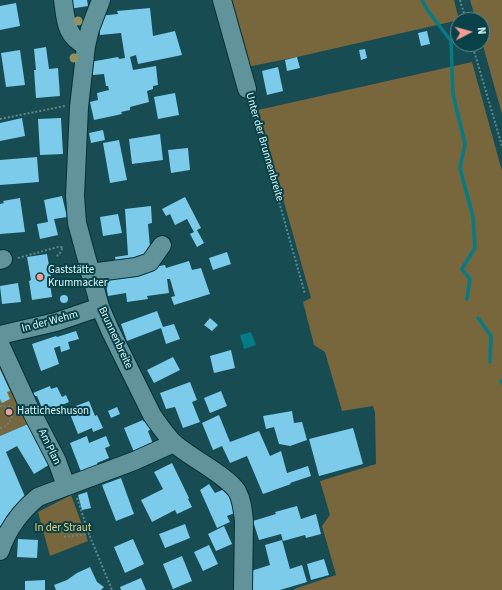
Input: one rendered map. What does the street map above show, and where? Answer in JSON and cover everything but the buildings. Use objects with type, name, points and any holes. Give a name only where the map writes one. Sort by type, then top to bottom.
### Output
[{"type":"street","points":[[63,0],[69,30],[75,40],[86,46]]},
{"type":"street","name":"Brunnenbreite","points":[[101,0],[92,22],[86,46],[79,107],[75,196],[77,223],[100,307],[152,415],[159,426],[174,443],[220,476],[237,492],[243,510],[244,521],[243,590]]},
{"type":"street","name":"Unter der Brunnenbreite","points":[[222,0],[247,89]]},
{"type":"street","points":[[90,273],[136,267],[150,262],[162,245]]},
{"type":"street","name":"In der Wehm","points":[[0,335],[56,322],[100,307]]},
{"type":"street","name":"Am Plan","points":[[0,344],[28,405],[69,485]]},
{"type":"street","points":[[0,551],[14,524],[30,504],[38,497],[134,461],[174,443]]},
{"type":"path","points":[[460,0],[464,12]]},
{"type":"path","points":[[474,52],[502,146]]},
{"type":"path","name":"Unter der Brunnenbreite","points":[[247,89],[305,294]]},
{"type":"path","points":[[0,119],[68,105]]},
{"type":"path","points":[[1,260],[12,260],[58,247],[63,247],[56,256]]},
{"type":"path","points":[[0,428],[9,424],[13,408]]},
{"type":"path","points":[[69,485],[112,590]]},
{"type":"path","points":[[64,538],[89,534]]},
{"type":"green space","points":[[229,0],[454,0],[457,12],[450,12],[450,22],[247,67]]},
{"type":"green space","points":[[470,0],[502,0],[502,114],[485,52],[490,52],[490,12],[474,12]]},
{"type":"green space","points":[[472,62],[502,171],[502,590],[295,590],[294,589],[336,575],[322,526],[330,515],[320,481],[376,464],[375,413],[373,406],[342,411],[325,352],[314,345],[303,302],[311,298],[258,110]]},
{"type":"green space","points":[[0,357],[30,423],[0,436]]},
{"type":"green space","name":"In der Straut","points":[[71,495],[88,541],[50,556],[38,512]]},
{"type":"water","points":[[251,332],[256,345],[244,349],[240,335]]},
{"type":"waterway","points":[[422,0],[428,11],[451,41],[453,94],[465,144],[460,168],[473,217],[475,248],[462,269],[470,279],[467,299]]},
{"type":"waterway","points":[[478,318],[491,336],[490,362]]},
{"type":"place","name":"Gaststätte Krummacker","points":[[40,277]]},
{"type":"place","name":"Hatticheshuson","points":[[9,412]]}]
